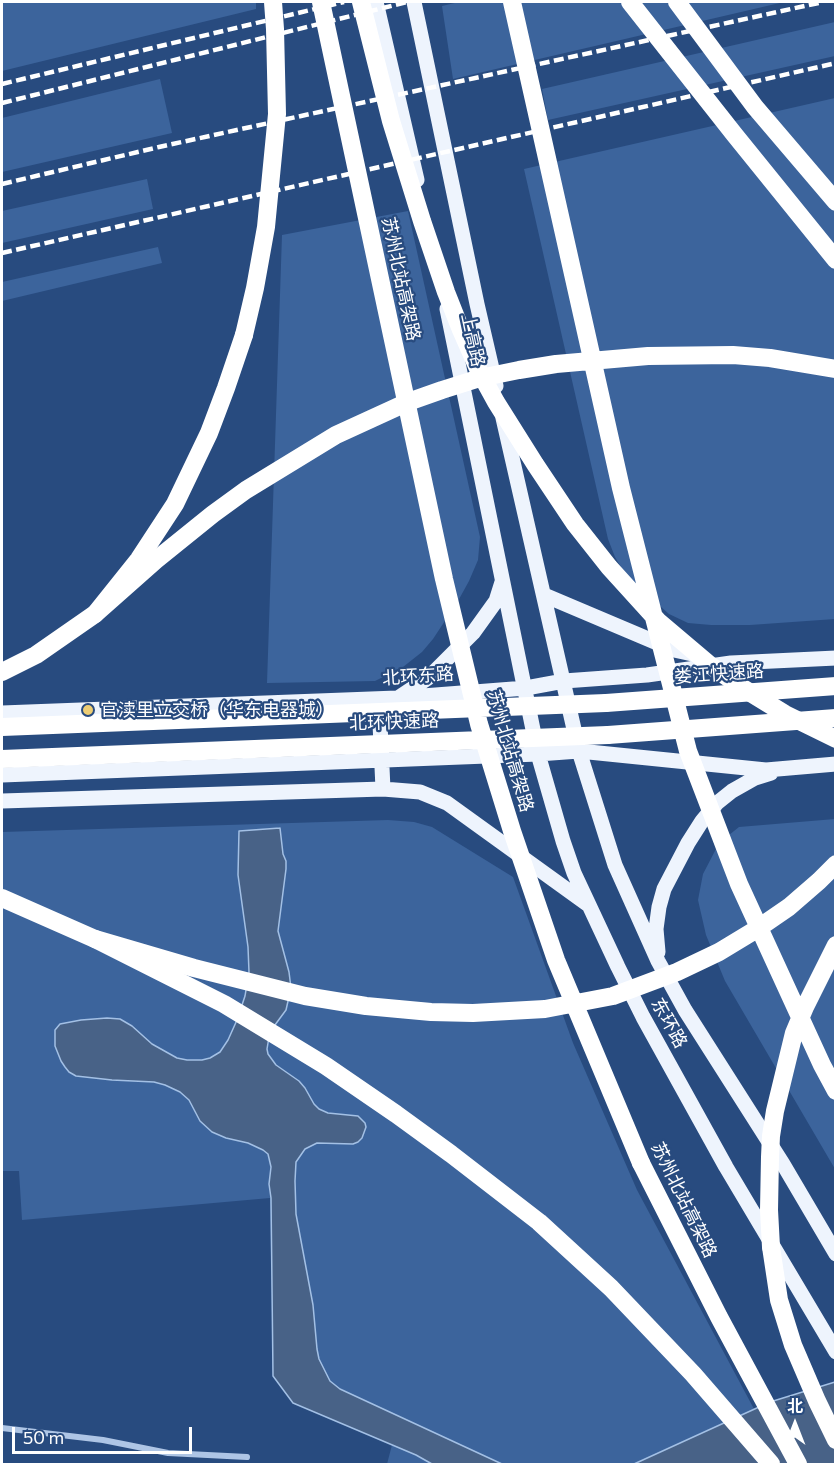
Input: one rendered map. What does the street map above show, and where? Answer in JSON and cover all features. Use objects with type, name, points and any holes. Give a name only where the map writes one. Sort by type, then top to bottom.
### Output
[{"type":"highway","points":[[95,614],[139,559],[175,504],[209,433],[244,335],[266,227],[276,114],[273,2]]},
{"type":"highway","name":"苏州北站高架路","points":[[321,2],[444,579],[479,724],[512,831],[555,960],[641,1163],[718,1317],[798,1464]]},
{"type":"highway","points":[[361,2],[391,121],[428,241],[450,301],[479,371],[535,464],[575,524],[609,567],[658,621],[710,665],[741,687],[785,714],[836,739]]},
{"type":"highway","points":[[513,2],[621,488],[688,751],[739,884],[836,1091]]},
{"type":"highway","points":[[630,2],[836,260]]},
{"type":"highway","points":[[677,2],[755,107],[836,202]]},
{"type":"highway","points":[[2,672],[36,655],[95,614],[213,513],[246,490],[336,435],[408,402],[480,378],[519,370],[555,364],[648,356],[722,355],[770,358],[836,369]]},
{"type":"highway","name":"娄江快速路","points":[[606,703],[836,686]]},
{"type":"highway","name":"北环快速路","points":[[2,727],[606,703]]},
{"type":"highway","name":"北环快速路","points":[[2,759],[608,735],[836,718]]},
{"type":"highway","points":[[95,939],[194,968],[294,993],[366,1006],[474,1013],[544,1009],[613,996],[677,972],[718,952],[789,907],[836,864]]},
{"type":"highway","points":[[2,898],[95,939],[224,1004],[326,1066],[498,1189],[539,1222],[611,1288],[693,1374],[771,1464]]},
{"type":"highway","points":[[836,945],[805,1007],[794,1033],[787,1059],[771,1136],[769,1210],[771,1247],[779,1300],[793,1345],[836,1440]]},
{"type":"main road","name":"上高路","points":[[376,2],[447,311],[526,688]]},
{"type":"main road","name":"上高路","points":[[414,2],[477,304],[564,681]]},
{"type":"main road","points":[[397,698],[428,678],[473,633],[496,602],[502,579]]},
{"type":"main road","points":[[544,595],[674,650],[731,663]]},
{"type":"main road","name":"北环东路","points":[[2,713],[397,698],[526,688],[564,681],[647,675],[731,663],[836,658]]},
{"type":"main road","name":"东环路","points":[[564,681],[579,751],[615,865],[658,961],[685,1010],[783,1164],[836,1254]]},
{"type":"main road","name":"东环路","points":[[526,688],[538,754],[574,873],[643,1017],[726,1167],[836,1352]]},
{"type":"main road","points":[[378,699],[383,789]]},
{"type":"main road","points":[[2,775],[579,751],[766,770],[836,764]]},
{"type":"main road","points":[[658,961],[657,916],[664,888],[702,821],[717,803],[737,787],[754,778],[787,769]]},
{"type":"main road","points":[[2,801],[383,789],[420,792],[447,802],[589,905]]},
{"type":"street","points":[[2,1428],[103,1440],[168,1454],[247,1457]]},
{"type":"shaded area","points":[[2,2],[256,2],[256,9],[2,71]]},
{"type":"shaded area","points":[[459,2],[784,2],[453,79],[442,6]]},
{"type":"shaded area","points":[[835,22],[835,56],[548,120],[542,89]]},
{"type":"shaded area","points":[[160,79],[172,133],[2,172],[2,118]]},
{"type":"shaded area","points":[[835,98],[835,619],[750,625],[688,623],[669,614],[627,577],[608,539],[524,169]]},
{"type":"shaded area","points":[[147,179],[153,209],[2,243],[2,211]]},
{"type":"shaded area","points":[[408,211],[480,537],[478,560],[458,601],[433,639],[422,652],[403,667],[375,681],[267,683],[282,235]]},
{"type":"shaded area","points":[[158,247],[162,263],[2,301],[2,282]]},
{"type":"shaded area","points":[[835,819],[835,1169],[725,981],[706,935],[698,900],[703,874],[716,849],[739,827]]},
{"type":"shaded area","points":[[388,820],[414,822],[432,827],[513,877],[573,1043],[637,1190],[754,1409],[634,1464],[387,1464],[392,1445],[293,1403],[273,1376],[270,1198],[22,1220],[19,1171],[2,1171],[2,832]]},
{"type":"shaded area","points":[[280,828],[286,869],[278,931],[291,988],[286,1010],[269,1037],[268,1054],[276,1065],[299,1081],[319,1109],[328,1113],[358,1116],[366,1127],[358,1142],[353,1144],[317,1143],[305,1149],[296,1162],[296,1214],[313,1305],[319,1359],[330,1381],[340,1389],[502,1464],[432,1464],[416,1455],[293,1403],[273,1376],[269,1184],[271,1167],[268,1154],[248,1143],[212,1132],[200,1121],[189,1100],[180,1092],[165,1085],[154,1082],[76,1076],[65,1067],[55,1046],[55,1030],[60,1024],[107,1018],[120,1019],[132,1026],[152,1044],[177,1058],[202,1060],[220,1052],[237,1020],[245,996],[249,972],[248,947],[238,875],[239,831]]},
{"type":"shaded area","points":[[835,1382],[835,1464],[634,1464],[770,1402]]},
{"type":"railway","points":[[2,84],[344,2]]},
{"type":"railway","points":[[2,103],[407,2]]},
{"type":"railway","points":[[2,184],[159,147],[823,2]]},
{"type":"railway","points":[[2,253],[836,63]]},
{"type":"place","name":"官渎里立交桥（华东电器城）","points":[[88,710]]}]
